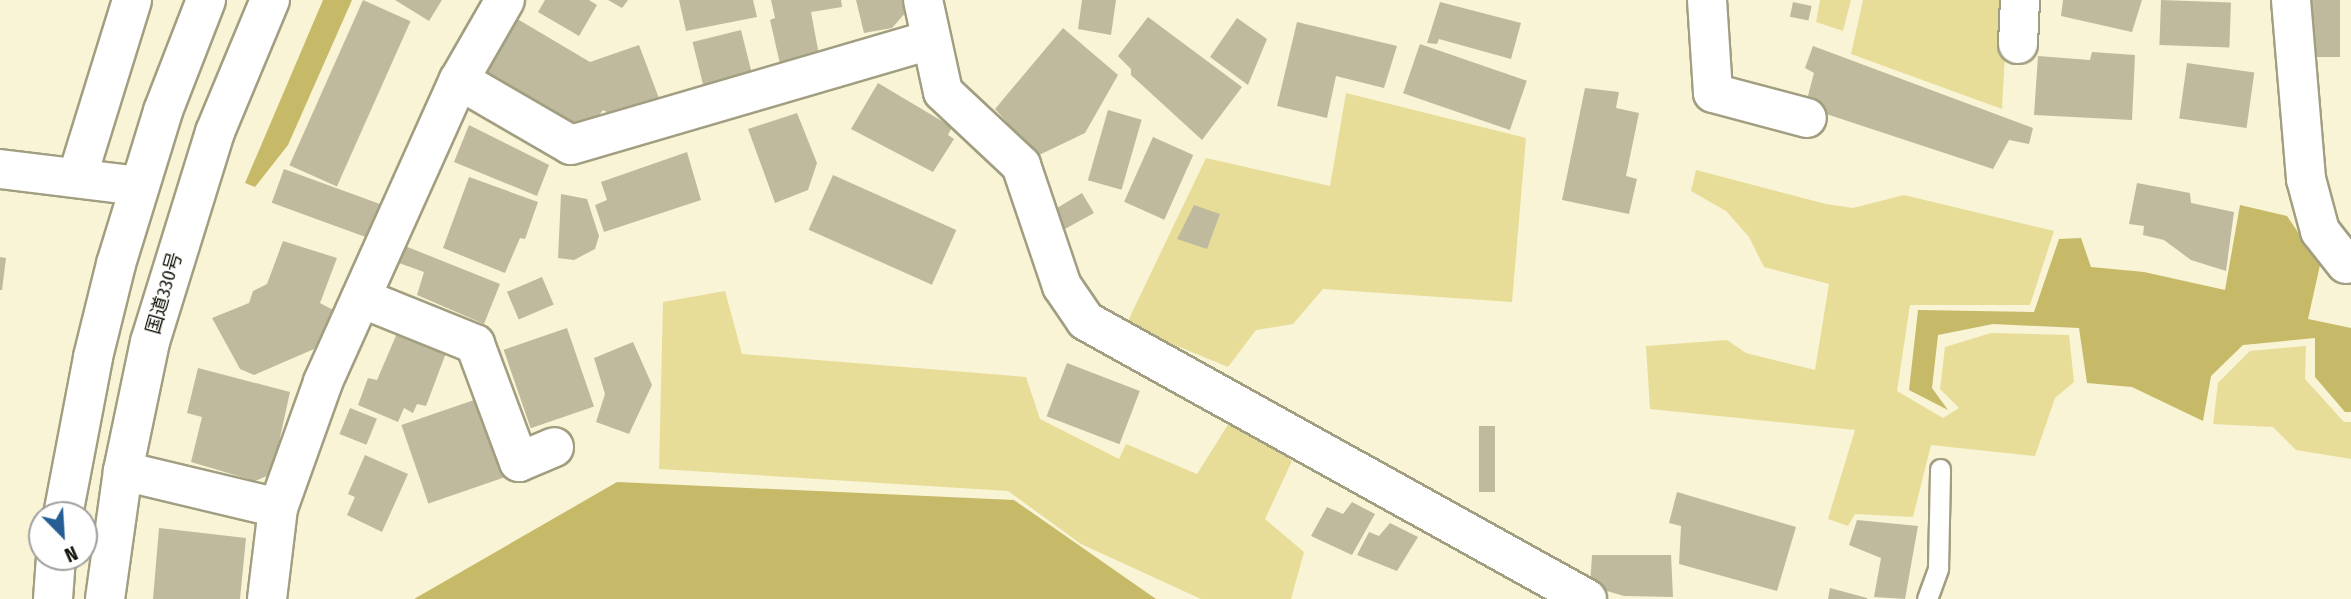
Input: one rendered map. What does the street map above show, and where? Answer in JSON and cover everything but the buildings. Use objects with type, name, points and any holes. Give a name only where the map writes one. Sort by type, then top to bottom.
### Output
[{"type":"main road","points":[[77,178],[132,0]]},
{"type":"main road","points":[[66,501],[93,357],[138,186],[205,0]]},
{"type":"main road","name":"国道330号","points":[[106,599],[123,471],[150,342],[180,237],[215,132],[270,0]]},
{"type":"main road","points":[[267,599],[278,508],[323,382],[459,80],[505,0]]},
{"type":"main road","points":[[923,0],[943,92],[1021,165],[1062,286],[1086,321],[1587,599]]},
{"type":"main road","points":[[1707,0],[1713,93],[1807,118]]},
{"type":"main road","points":[[2018,44],[2020,0]]},
{"type":"main road","points":[[2291,0],[2305,180],[2319,232],[2346,264]]},
{"type":"main road","points":[[459,80],[571,145],[931,40]]},
{"type":"main road","points":[[0,169],[138,186]]},
{"type":"main road","points":[[361,298],[475,344],[519,462],[554,447]]},
{"type":"main road","points":[[123,471],[278,508]]},
{"type":"main road","points":[[53,599],[55,571]]},
{"type":"lane","points":[[1927,599],[1938,568],[1940,469]]},
{"type":"shaded area","points":[[323,0],[352,0],[288,145],[255,187],[245,183]]},
{"type":"shaded area","points":[[1820,0],[1851,0],[1843,31],[1816,22]]},
{"type":"shaded area","points":[[1863,0],[2008,0],[2002,109],[1851,54]]},
{"type":"shaded area","points":[[1346,93],[1526,138],[1512,302],[1323,289],[1293,324],[1256,330],[1228,367],[1126,325],[1206,158],[1330,186]]},
{"type":"shaded area","points":[[1696,170],[1826,204],[1853,208],[1904,195],[2054,231],[2030,305],[1910,305],[1897,391],[1943,418],[1959,408],[1940,389],[1945,347],[1991,333],[2069,335],[2074,382],[2055,398],[2035,456],[1931,445],[1913,517],[1855,514],[1848,526],[1828,519],[1855,430],[1650,409],[1646,346],[1727,340],[1746,353],[1815,370],[1829,284],[1764,267],[1749,237],[1726,211],[1691,191]]},
{"type":"shaded area","points":[[2240,205],[2287,216],[2320,265],[2308,319],[2351,328],[2351,412],[2345,412],[2315,377],[2315,338],[2243,345],[2211,376],[2203,421],[2132,387],[2087,383],[2079,328],[1993,324],[1938,335],[1932,388],[1948,410],[1909,390],[1918,310],[2034,312],[2059,239],[2081,238],[2091,267],[2144,272],[2225,290]]},
{"type":"shaded area","points":[[725,291],[742,354],[1026,377],[1040,419],[1119,459],[1126,444],[1197,474],[1231,420],[1292,461],[1265,519],[1304,552],[1291,599],[1201,599],[1081,544],[1008,491],[659,469],[663,302]]},
{"type":"shaded area","points":[[2306,346],[2305,379],[2344,422],[2351,422],[2351,459],[2296,450],[2273,427],[2213,424],[2218,383],[2250,351]]},
{"type":"shaded area","points":[[617,482],[1014,500],[1156,599],[414,599]]}]
